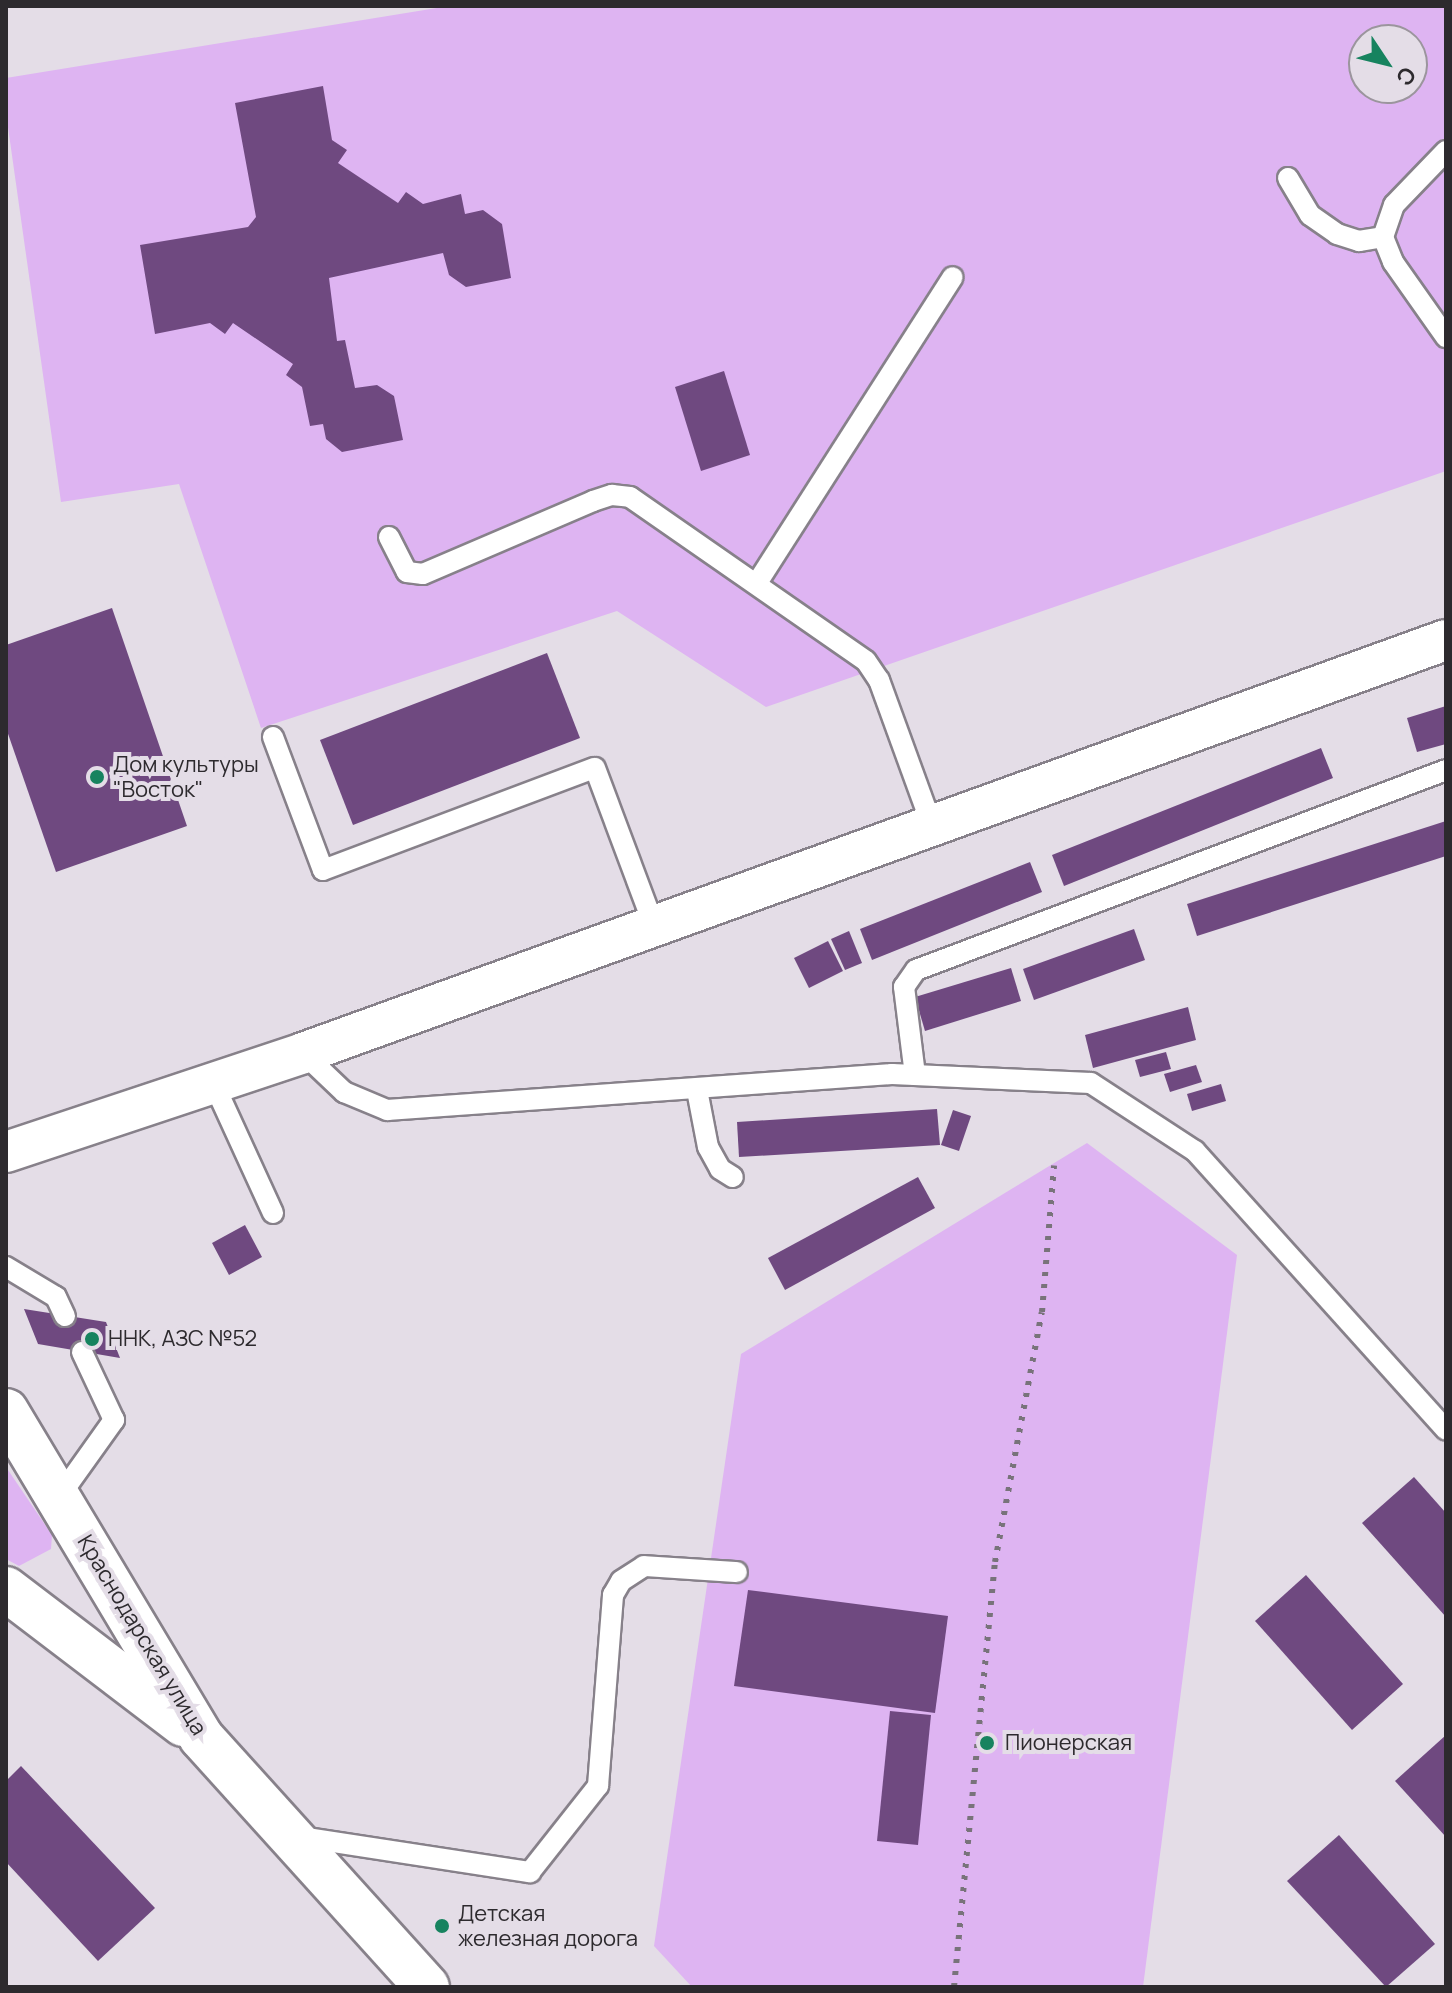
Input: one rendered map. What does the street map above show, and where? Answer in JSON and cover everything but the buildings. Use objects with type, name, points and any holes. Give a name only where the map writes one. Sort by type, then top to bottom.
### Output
[{"type":"main road","name":"Краснодарская улица","points":[[6,1411],[201,1737],[427,1987]]},
{"type":"main road","points":[[6,1589],[201,1737]]},
{"type":"street","points":[[6,1152],[303,1053],[1446,640]]},
{"type":"lane","points":[[1446,151],[1394,205],[1383,237],[1393,262],[1446,337]]},
{"type":"lane","points":[[1288,178],[1310,215],[1337,234],[1359,241],[1383,237]]},
{"type":"lane","points":[[757,583],[953,277]]},
{"type":"lane","points":[[389,537],[407,572],[423,574],[612,495],[630,497],[866,661],[879,680],[932,826]]},
{"type":"lane","points":[[273,737],[323,870],[595,768],[654,926]]},
{"type":"lane","points":[[915,1075],[904,987],[916,970],[1446,770]]},
{"type":"lane","points":[[303,1053],[344,1092],[387,1110],[915,1075],[1091,1083],[1195,1151],[1446,1430]]},
{"type":"lane","points":[[213,1082],[273,1213]]},
{"type":"lane","points":[[697,1090],[708,1147],[720,1169],[733,1177]]},
{"type":"lane","points":[[6,1267],[56,1297],[65,1316]]},
{"type":"lane","points":[[59,1497],[114,1420],[82,1352]]},
{"type":"lane","points":[[290,1836],[530,1872],[598,1786],[613,1595],[621,1581],[644,1566],[737,1572]]},
{"type":"shaded area","points":[[449,6],[1446,6],[1446,471],[766,707],[617,611],[261,728],[179,484],[61,502],[6,113],[6,78]]},
{"type":"shaded area","points":[[1087,1143],[1237,1255],[1143,1987],[692,1987],[654,1946],[741,1354]]},
{"type":"shaded area","points":[[6,1467],[52,1535],[51,1549],[19,1566],[6,1559]]},
{"type":"railway","points":[[954,1987],[995,1562],[1042,1312],[1054,1165]]},
{"type":"place","name":"Дом культуры \"Восток\"","points":[[97,777]]},
{"type":"place","name":"ННК, АЗС №52","points":[[92,1339]]},
{"type":"place","name":"Пионерская","points":[[987,1743]]},
{"type":"place","name":"Детская железная дорога","points":[[442,1926]]}]
